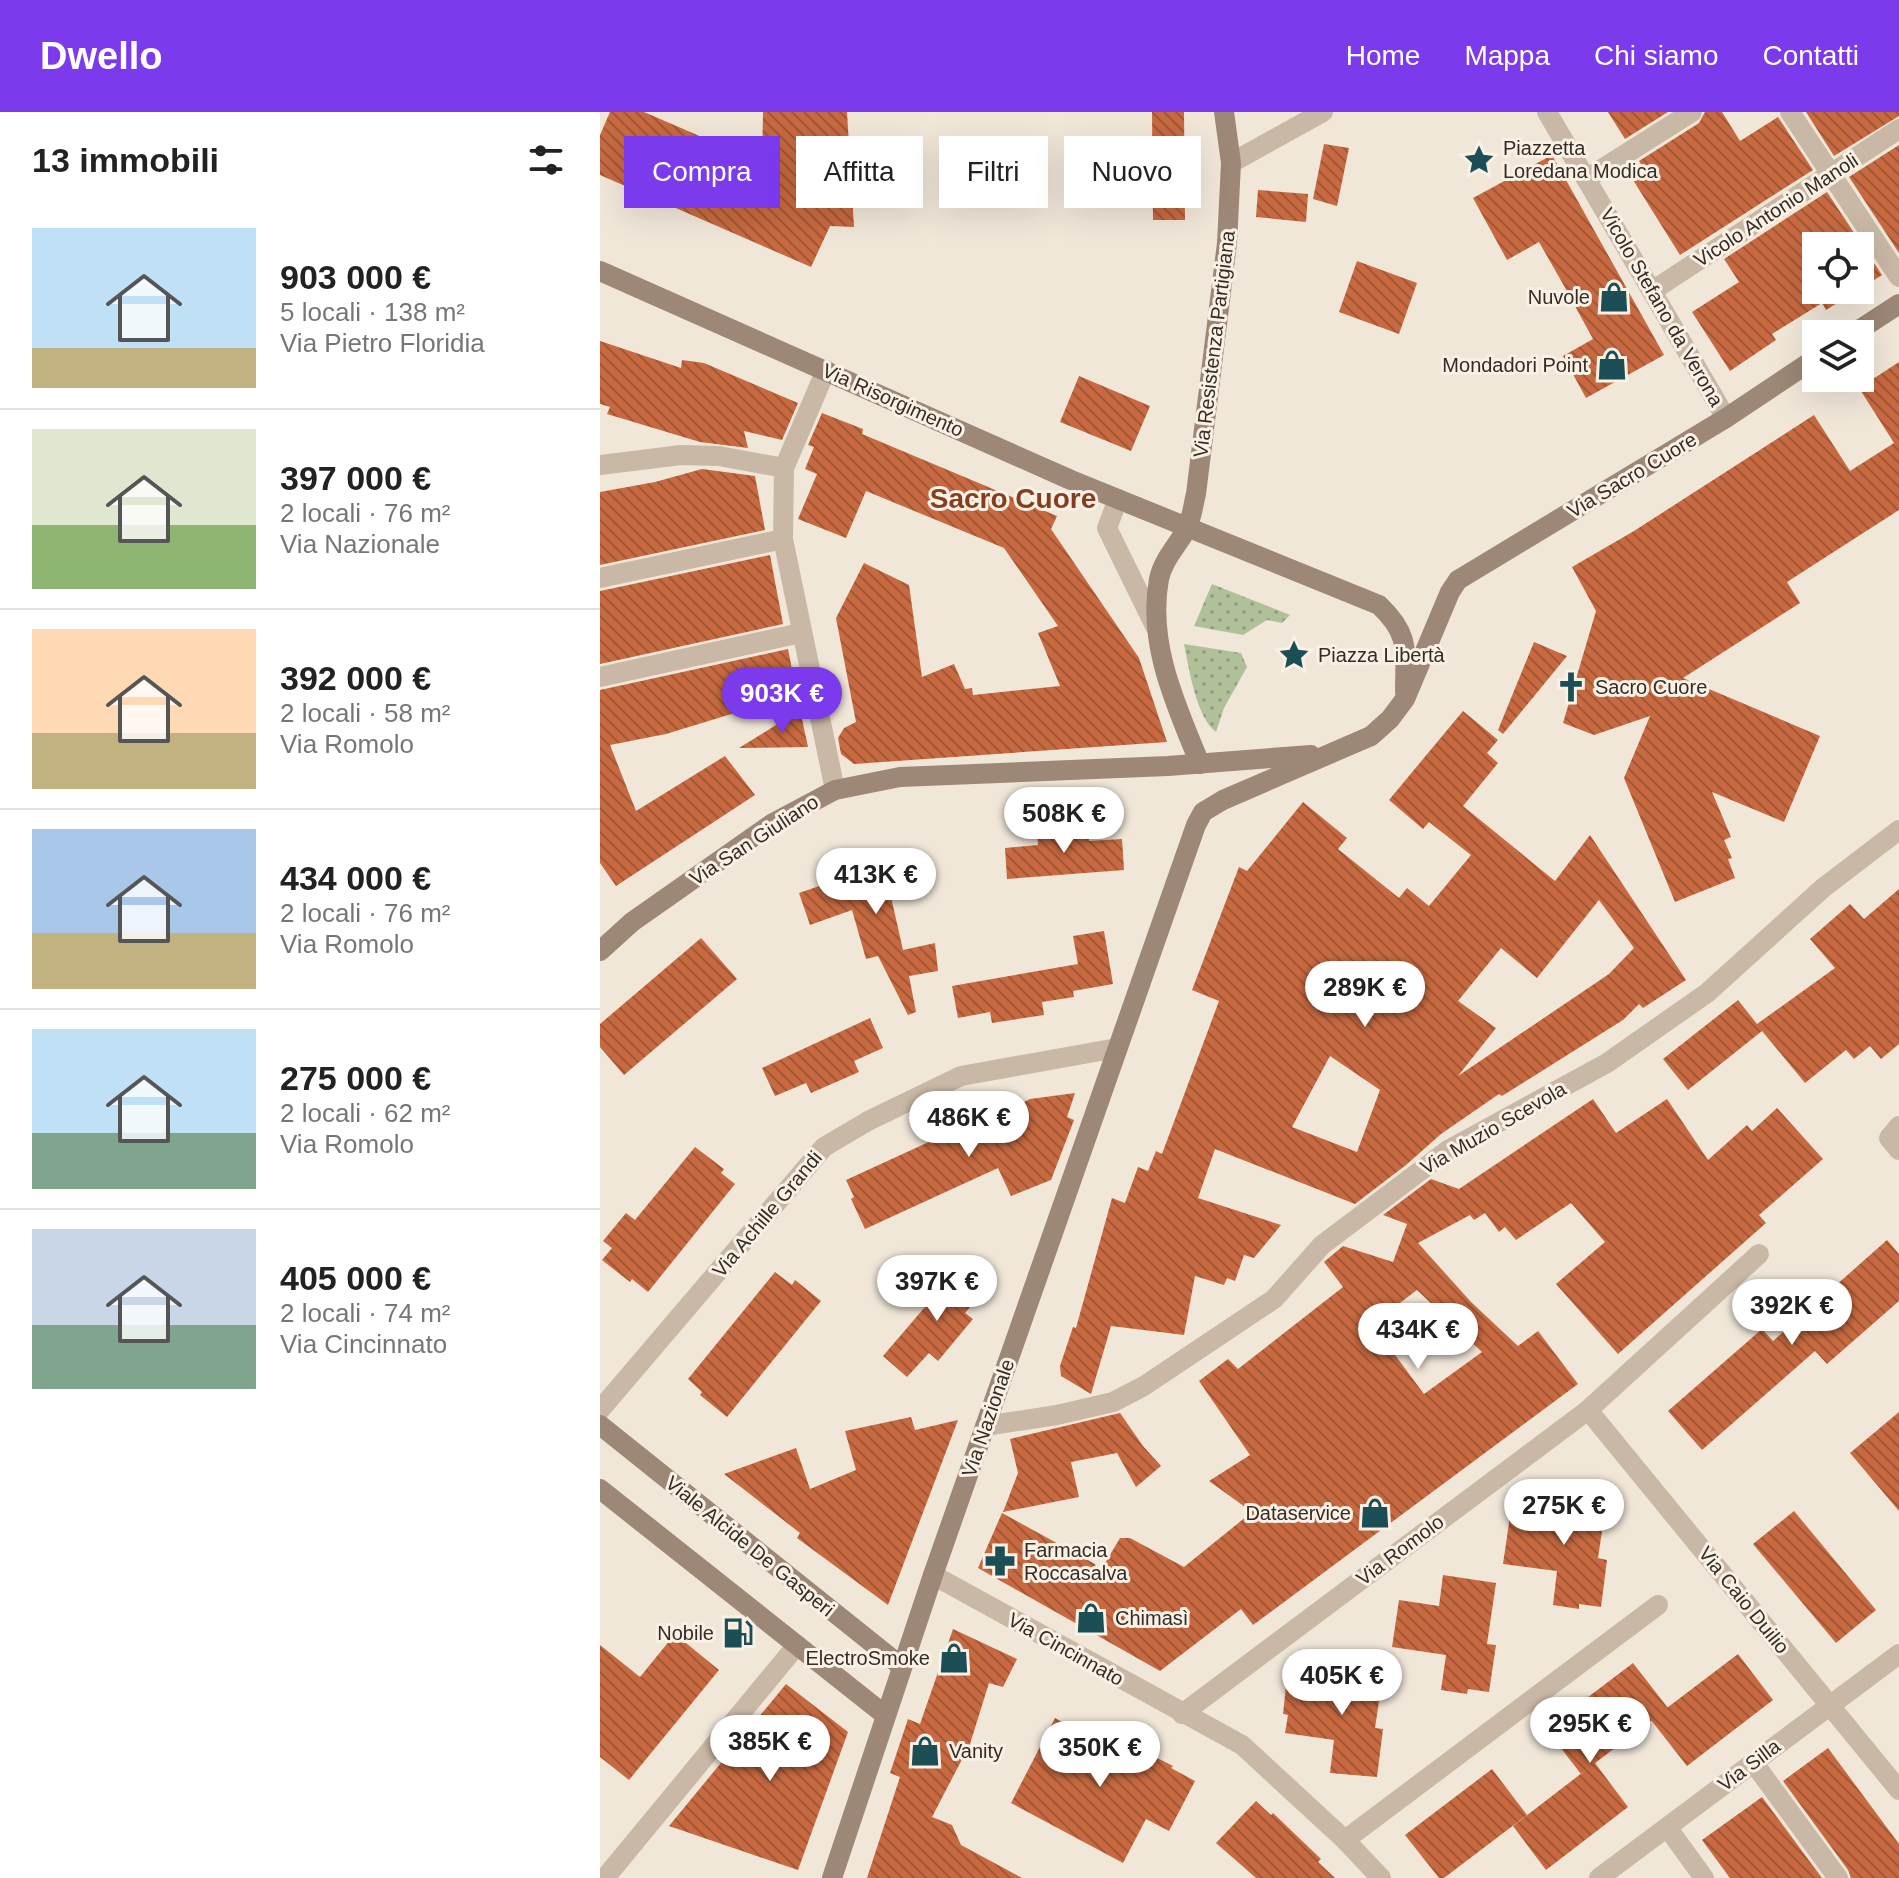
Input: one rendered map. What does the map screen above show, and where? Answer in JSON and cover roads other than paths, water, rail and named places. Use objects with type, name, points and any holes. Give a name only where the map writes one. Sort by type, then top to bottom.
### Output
[{"type":"street","name":"Via Resistenza Partigiana","points":[[1187,527],[1196,494],[1226,257],[1231,163],[1224,112]]},
{"type":"street","points":[[1231,163],[1323,112]]},
{"type":"street","points":[[1586,179],[1692,112]]},
{"type":"street","points":[[1790,112],[1899,277]]},
{"type":"street","name":"Vicolo Stefano da Verona","points":[[1548,113],[1726,418]]},
{"type":"street","name":"Vicolo Antonio Manoli","points":[[1652,291],[1899,129]]},
{"type":"street","name":"Via Risorgimento","points":[[600,271],[1187,527]]},
{"type":"street","points":[[1874,320],[1899,304]]},
{"type":"street","name":"Via Sacro Cuore","points":[[1405,699],[1450,592],[1458,580],[1726,418],[1802,367]]},
{"type":"street","points":[[826,370],[784,468],[783,539],[835,790]]},
{"type":"street","points":[[600,465],[681,455],[719,456],[784,468]]},
{"type":"street","points":[[1118,499],[1107,528],[1156,628],[1173,696],[1200,764],[1327,754],[1371,736],[1390,719],[1405,699],[1404,642],[1396,621],[1379,605],[1187,527],[1170,553],[1160,577],[1156,628]]},
{"type":"street","points":[[600,578],[783,539]]},
{"type":"street","points":[[600,677],[801,633]]},
{"type":"street","name":"Via Nazionale","points":[[832,1878],[901,1666],[1196,825],[1203,812],[1223,800],[1327,754]]},
{"type":"street","name":"Via San Giuliano","points":[[600,951],[632,922],[773,823],[835,790],[900,777],[1200,764]]},
{"type":"street","name":"Via Muzio Scevola","points":[[985,1426],[1057,1415],[1113,1402],[1144,1386],[1274,1299],[1322,1245],[1448,1150],[1607,1063],[1707,993],[1823,888],[1899,830]]},
{"type":"street","name":"Via Achille Grandi","points":[[600,1410],[824,1147],[868,1121],[961,1076],[1117,1048]]},
{"type":"street","name":"Via Romolo","points":[[1182,1714],[1588,1410],[1759,1254]]},
{"type":"street","name":"Via Caio Duilio","points":[[1588,1410],[1899,1790]]},
{"type":"street","name":"Viale Alcide De Gasperi","points":[[600,1425],[901,1666]]},
{"type":"street","points":[[600,1489],[885,1715]]},
{"type":"street","name":"Via Cincinnato","points":[[933,1575],[1242,1745],[1345,1840],[1381,1878]]},
{"type":"street","points":[[1345,1840],[1658,1605]]},
{"type":"street","points":[[605,1878],[797,1645]]},
{"type":"street","name":"Via Silla","points":[[1599,1878],[1899,1654]]},
{"type":"street","points":[[1753,1762],[1838,1878]]},
{"type":"street","points":[[1667,1827],[1704,1878]]},
{"type":"place","name":"Piazzetta Loredana Modica","points":[[1479,160]]},
{"type":"place","name":"Nuvole","points":[[1614,297]]},
{"type":"place","name":"Mondadori Point","points":[[1612,365]]},
{"type":"place","name":"Piazza Libertà","points":[[1294,655]]},
{"type":"place","name":"Sacro Cuore","points":[[1571,687]]},
{"type":"place","name":"Dataservice","points":[[1375,1513]]},
{"type":"place","name":"Farmacia Roccasalva","points":[[1000,1561]]},
{"type":"place","name":"Chimasì","points":[[1091,1618]]},
{"type":"place","name":"Nobile","points":[[738,1633]]},
{"type":"place","name":"ElectroSmoke","points":[[954,1658]]},
{"type":"place","name":"Vanity","points":[[925,1751]]},
{"type":"district","name":"Sacro Cuore","points":[[1013,498]]}]
